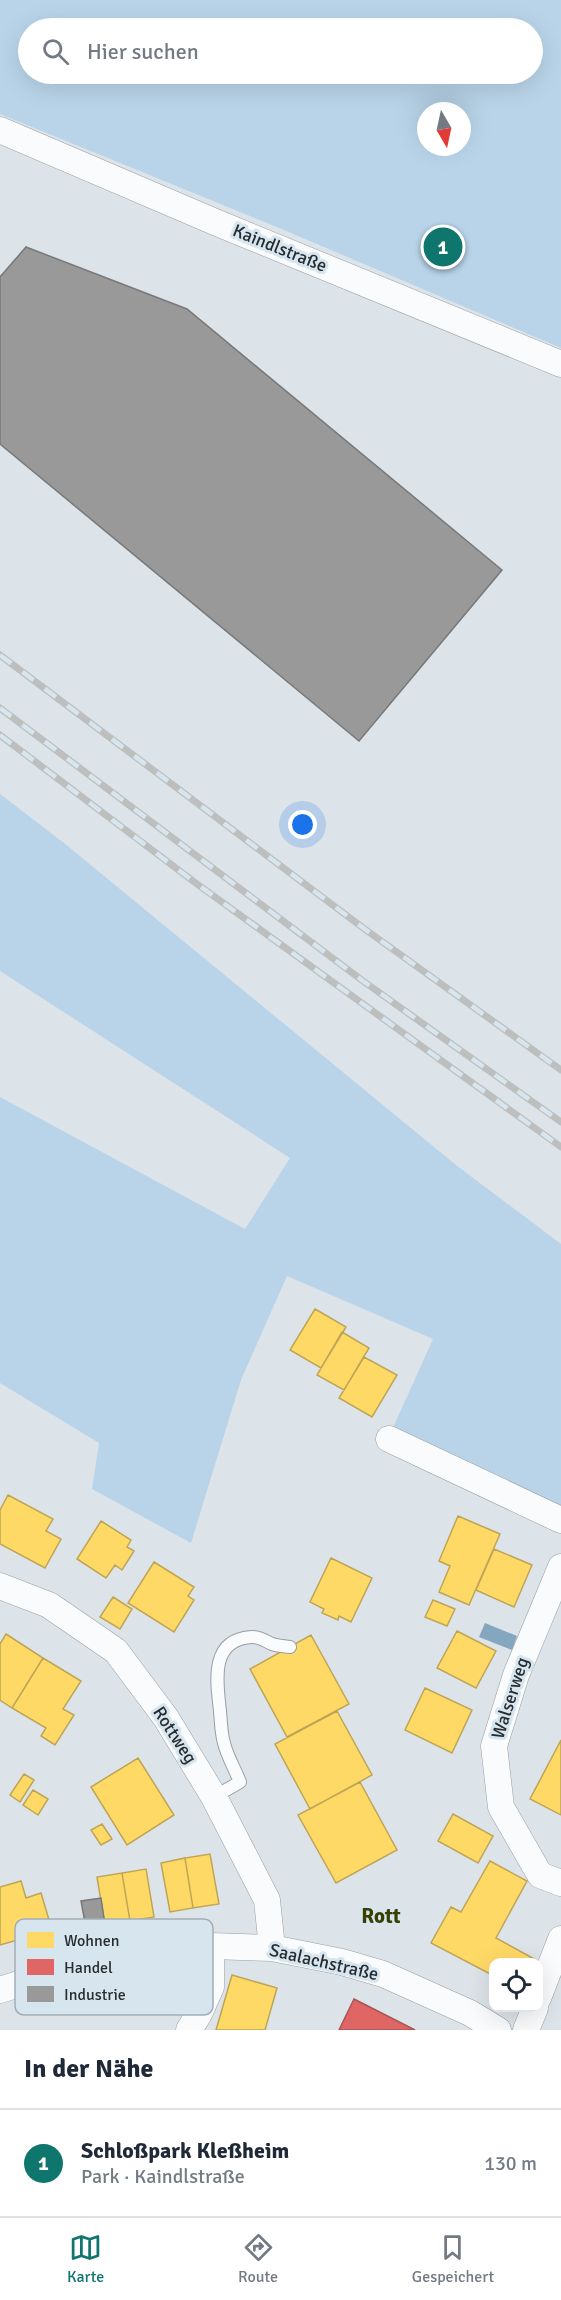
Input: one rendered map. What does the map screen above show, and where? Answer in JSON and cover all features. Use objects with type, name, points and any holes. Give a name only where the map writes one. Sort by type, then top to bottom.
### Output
[{"type":"street","name":"Kaindlstraße","points":[[0,130],[237,231],[561,364]]},
{"type":"street","points":[[389,1439],[561,1520]]},
{"type":"street","name":"Walserweg","points":[[561,1567],[516,1675],[494,1746],[501,1807],[540,1875],[561,1883]]},
{"type":"street","name":"Rottweg","points":[[0,1586],[49,1605],[116,1651],[166,1718],[214,1797],[267,1900],[272,1948]]},
{"type":"street","points":[[543,1985],[561,1939]]},
{"type":"street","name":"Saalachstraße","points":[[213,1946],[272,1948],[342,1962],[383,1974],[470,2013],[498,2030]]},
{"type":"street","name":"Saalachstraße","points":[[0,1990],[15,1985]]},
{"type":"street","points":[[526,2030],[533,2012]]},
{"type":"street","points":[[189,2030],[198,2015]]},
{"type":"lane","points":[[214,1797],[240,1782],[224,1743],[216,1676],[218,1662],[231,1645],[252,1637],[263,1639],[274,1645],[290,1647]]},
{"type":"shaded area","points":[[0,0],[561,0],[561,348],[284,230],[0,114]]},
{"type":"shaded area","points":[[0,794],[64,843],[456,1165],[561,1244],[561,1507],[391,1432],[433,1339],[287,1276],[241,1380],[191,1543],[92,1489],[99,1443],[0,1383],[0,1097],[245,1229],[290,1158],[0,971]]},
{"type":"shaded area","points":[[485,1623],[517,1636],[512,1650],[479,1637]]},
{"type":"building: Wohnen","points":[[315,1309],[346,1327],[321,1368],[290,1350]]},
{"type":"building: Wohnen","points":[[342,1332],[369,1348],[344,1390],[317,1375]]},
{"type":"building: Wohnen","points":[[364,1357],[397,1375],[372,1417],[339,1398]]},
{"type":"building: Wohnen","points":[[8,1495],[53,1519],[46,1531],[61,1539],[45,1568],[0,1544],[0,1510]]},
{"type":"building: Wohnen","points":[[458,1516],[500,1534],[469,1605],[439,1592],[450,1566],[439,1561]]},
{"type":"building: Wohnen","points":[[101,1521],[131,1540],[127,1547],[134,1551],[122,1570],[115,1565],[106,1578],[77,1559]]},
{"type":"building: Wohnen","points":[[494,1549],[532,1565],[514,1607],[476,1590]]},
{"type":"building: Wohnen","points":[[331,1558],[372,1578],[351,1622],[339,1616],[338,1620],[322,1613],[324,1609],[310,1602]]},
{"type":"building: Wohnen","points":[[154,1562],[194,1587],[188,1596],[194,1600],[174,1632],[128,1603]]},
{"type":"building: Wohnen","points":[[113,1597],[132,1609],[120,1629],[100,1617]]},
{"type":"building: Wohnen","points":[[433,1600],[455,1609],[447,1626],[425,1617]]},
{"type":"building: Wohnen","points":[[457,1631],[496,1651],[476,1688],[437,1668]]},
{"type":"building: Wohnen","points":[[6,1634],[43,1658],[12,1708],[0,1700],[0,1644]]},
{"type":"building: Wohnen","points":[[311,1635],[349,1704],[287,1737],[250,1669]]},
{"type":"building: Wohnen","points":[[43,1658],[81,1681],[63,1709],[74,1715],[55,1745],[41,1736],[46,1728],[12,1708]]},
{"type":"building: Wohnen","points":[[425,1688],[472,1710],[452,1753],[405,1730]]},
{"type":"building: Wohnen","points":[[337,1711],[372,1775],[310,1809],[275,1744]]},
{"type":"building: Wohnen","points":[[561,1740],[561,1815],[530,1799]]},
{"type":"building: Wohnen","points":[[138,1758],[174,1815],[127,1845],[91,1787]]},
{"type":"building: Wohnen","points":[[24,1774],[34,1780],[20,1802],[10,1795]]},
{"type":"building: Wohnen","points":[[360,1782],[397,1850],[336,1883],[298,1815]]},
{"type":"building: Wohnen","points":[[33,1790],[48,1799],[38,1815],[23,1805]]},
{"type":"building: Wohnen","points":[[453,1814],[493,1836],[478,1863],[438,1841]]},
{"type":"building: Wohnen","points":[[102,1824],[112,1839],[101,1845],[91,1830]]},
{"type":"building: Wohnen","points":[[210,1854],[219,1904],[193,1908],[185,1858]]},
{"type":"building: Wohnen","points":[[185,1858],[193,1908],[170,1912],[161,1863]]},
{"type":"building: Wohnen","points":[[490,1861],[527,1881],[496,1938],[533,1958],[489,1958],[489,1973],[431,1943],[451,1907],[461,1912]]},
{"type":"building: Wohnen","points":[[146,1869],[154,1917],[130,1919],[122,1873]]},
{"type":"building: Wohnen","points":[[122,1873],[130,1919],[104,1919],[97,1877]]},
{"type":"building: Wohnen","points":[[21,1881],[26,1898],[41,1893],[49,1919],[15,1919],[15,1941],[0,1945],[0,1887]]},
{"type":"building: Wohnen","points":[[232,1975],[277,1988],[265,2030],[216,2030]]},
{"type":"building: Handel","points":[[354,1999],[415,2030],[339,2030]]},
{"type":"building: Industrie","points":[[26,247],[187,309],[502,570],[359,741],[0,444],[0,277]]},
{"type":"building: Industrie","points":[[101,1898],[104,1919],[84,1919],[81,1901]]},
{"type":"railway","points":[[0,655],[366,930],[561,1070]]},
{"type":"railway","points":[[0,708],[363,981],[561,1122]]},
{"type":"railway","points":[[0,735],[197,884],[561,1147]]},
{"type":"place","name":"Schloßpark Kleßheim","points":[[443,247]]},
{"type":"district","name":"Rott","points":[[381,1916]]}]
